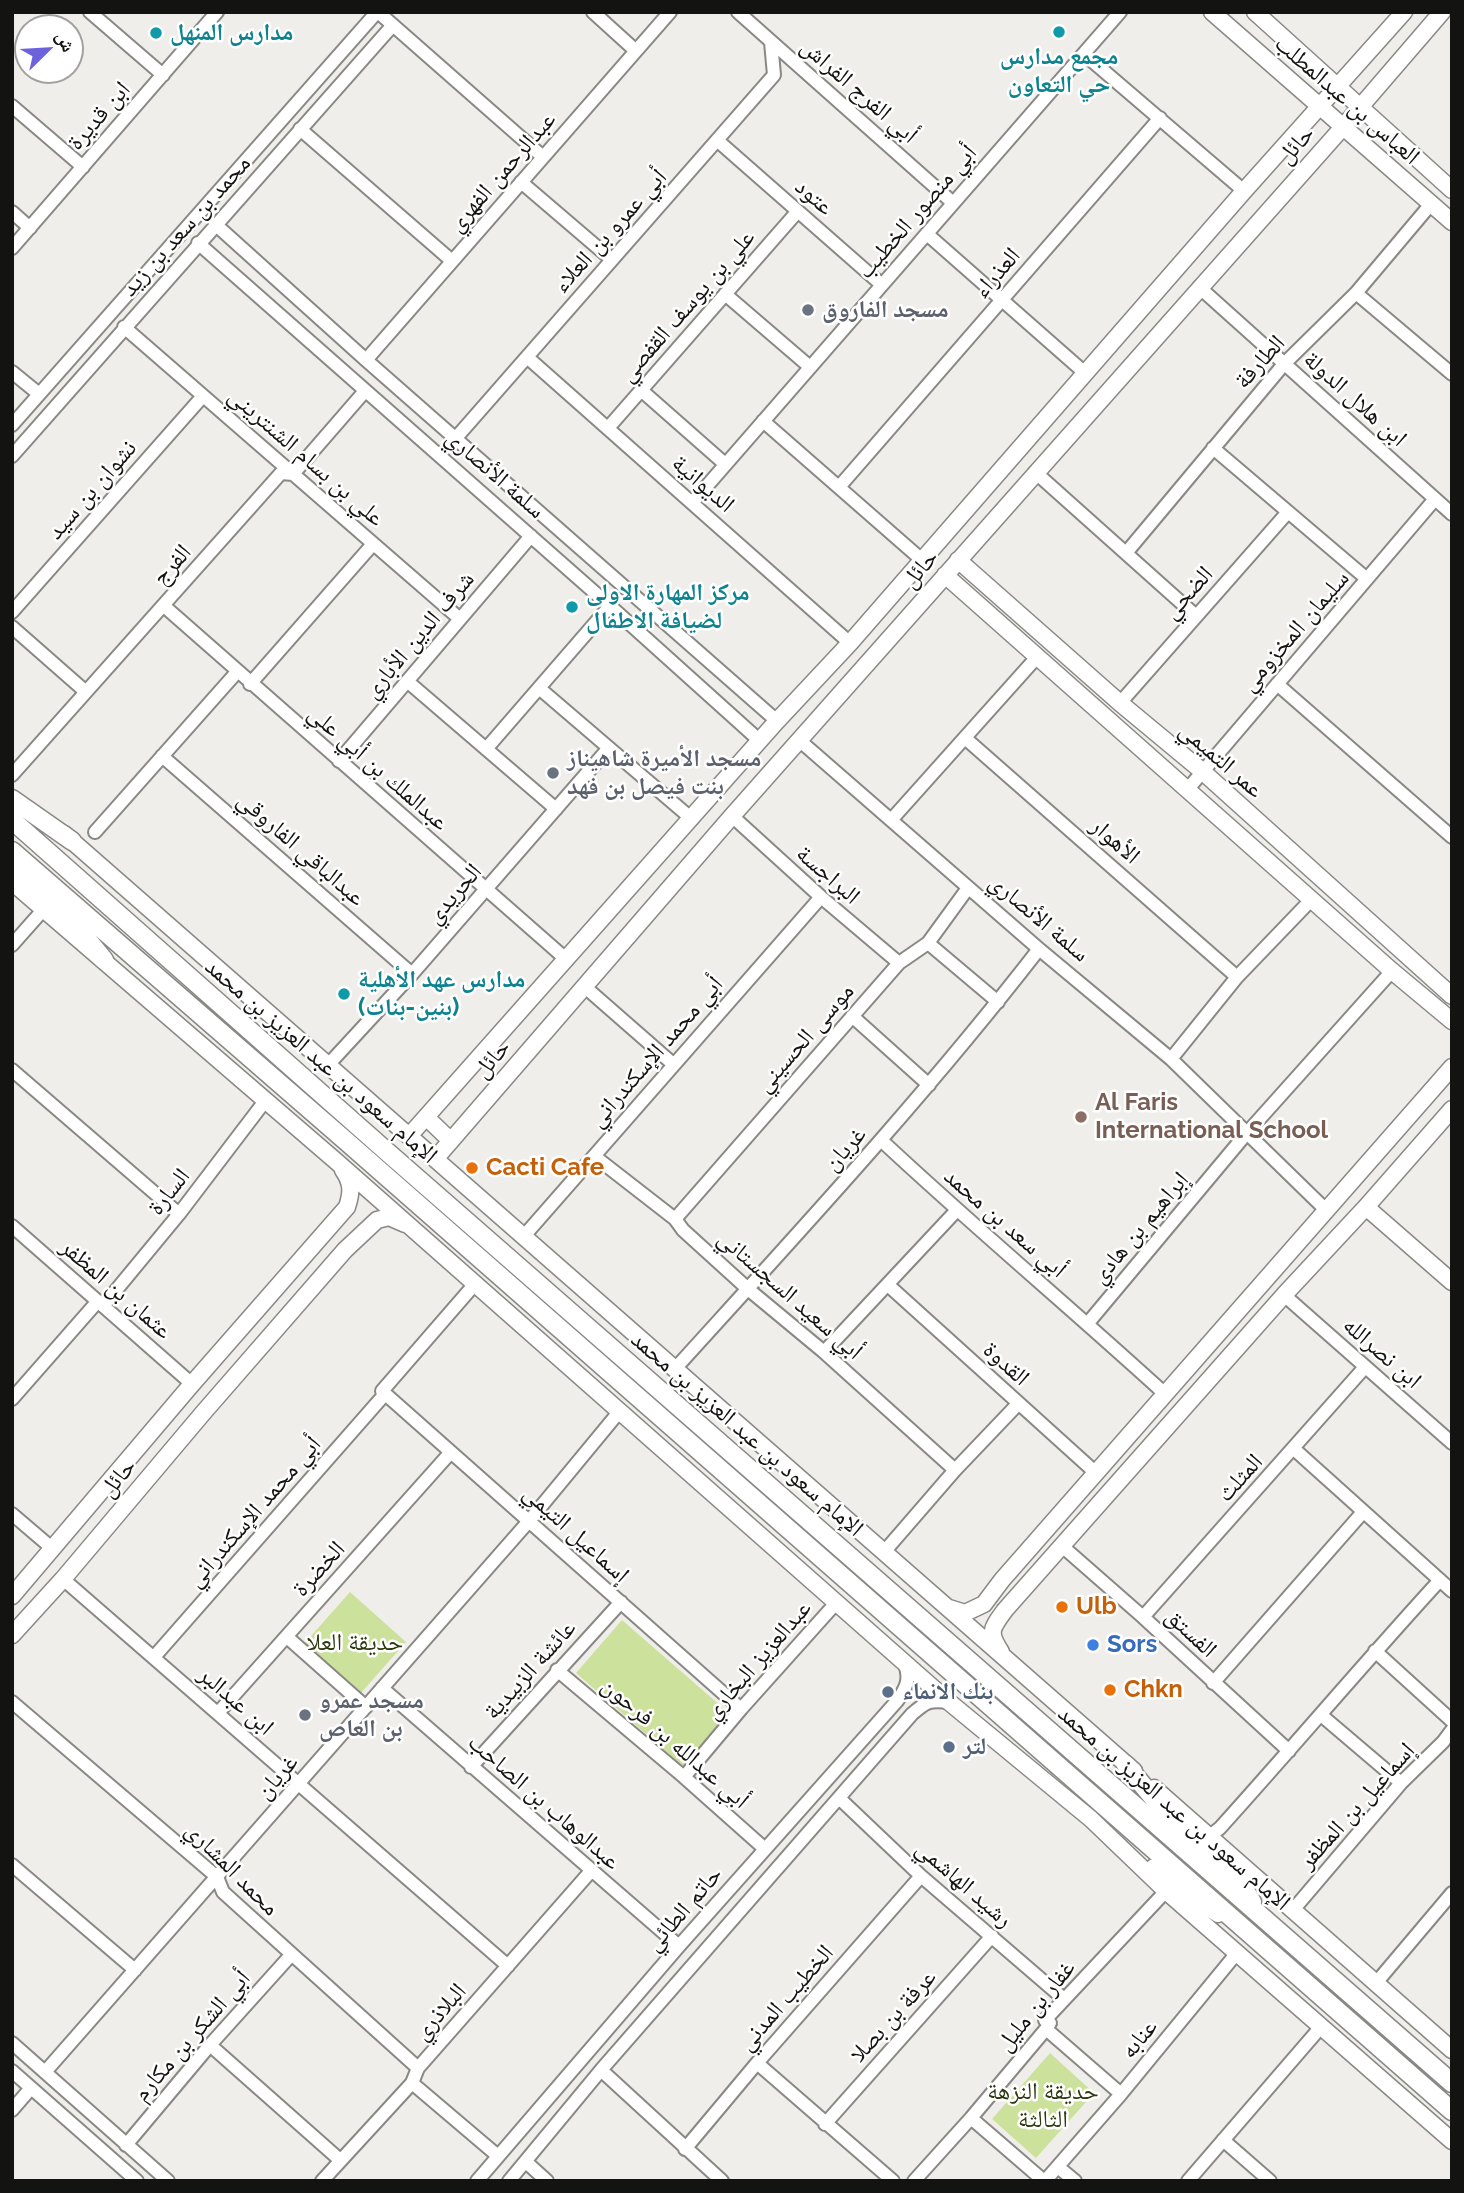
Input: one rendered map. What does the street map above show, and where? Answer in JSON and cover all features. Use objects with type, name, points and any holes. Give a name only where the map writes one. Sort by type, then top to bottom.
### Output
[{"type":"main road","points":[[12,799],[72,841]]},
{"type":"main road","name":"الإمام سعود بن عبد العزيز بن محمد","points":[[12,820],[385,1150],[1452,2083]]},
{"type":"main road","name":"الإمام سعود بن عبد العزيز بن محمد","points":[[12,851],[1452,2111]]},
{"type":"main road","points":[[12,867],[78,928],[104,960]]},
{"type":"main road","points":[[1126,1765],[1156,1801],[1236,1875],[1259,1914]]},
{"type":"street","points":[[90,12],[163,75]]},
{"type":"street","name":"ابن قديرة","points":[[12,248],[218,12]]},
{"type":"street","points":[[378,12],[543,157]]},
{"type":"street","name":"محمد بن سعد بن زيد","points":[[12,425],[378,12]]},
{"type":"street","points":[[593,12],[636,51]]},
{"type":"street","name":"عبدالرحمن الفهري","points":[[366,360],[670,12]]},
{"type":"street","name":"أبي الفرج الفراش","points":[[738,12],[952,202]]},
{"type":"street","name":"أبي منصور الخطيب","points":[[692,503],[1120,12]]},
{"type":"street","name":"العباس بن عبدالمطلب","points":[[1212,12],[1452,222]]},
{"type":"street","name":"العباس بن عبدالمطلب","points":[[1255,12],[1452,190]]},
{"type":"street","name":"حائل","points":[[410,1135],[777,721],[850,643],[1244,191],[1404,12]]},
{"type":"street","name":"حائل","points":[[436,1158],[732,816],[1360,108],[1441,12]]},
{"type":"street","name":"محمد بن سعد بن زيد","points":[[12,456],[215,223],[393,25]]},
{"type":"street","name":"أبي عمرو بن العلاء","points":[[455,439],[774,75],[771,42]]},
{"type":"street","points":[[1084,54],[1244,191]]},
{"type":"street","points":[[12,106],[83,167]]},
{"type":"street","name":"العذراء","points":[[839,487],[1160,118]]},
{"type":"street","points":[[300,129],[452,261]]},
{"type":"street","name":"عتود","points":[[718,141],[882,285]]},
{"type":"street","points":[[521,182],[611,260]]},
{"type":"street","name":"الطارفة","points":[[1126,553],[1284,364],[1356,293],[1431,204]]},
{"type":"street","name":"علي بن يوسف القفصي","points":[[608,428],[797,211]]},
{"type":"street","points":[[12,212],[30,228]]},
{"type":"street","name":"سلمة الأنصاري","points":[[215,223],[455,439],[777,721]]},
{"type":"street","points":[[927,234],[1085,373]]},
{"type":"street","points":[[217,260],[212,245],[215,240],[225,237],[232,239]]},
{"type":"street","name":"سلمة الأنصاري","points":[[198,243],[760,741]]},
{"type":"street","name":"ابن هلال الدولة","points":[[1199,288],[1452,514]]},
{"type":"street","points":[[1356,293],[1452,374]]},
{"type":"street","points":[[725,294],[810,367]]},
{"type":"street","name":"علي بن بسام الشنتريني","points":[[124,327],[460,619]]},
{"type":"street","name":"الديوانية","points":[[527,357],[850,643]]},
{"type":"street","points":[[12,372],[38,394]]},
{"type":"street","points":[[641,390],[725,464]]},
{"type":"street","name":"الفرج","points":[[12,775],[281,473],[293,474],[365,391]]},
{"type":"street","name":"نشوان بن سيد","points":[[12,612],[203,396]]},
{"type":"street","points":[[763,421],[922,560]]},
{"type":"street","points":[[1213,448],[1367,579]]},
{"type":"street","points":[[1035,472],[1195,615]]},
{"type":"street","name":"سليمان المخزومي","points":[[1187,790],[1435,499]]},
{"type":"street","name":"الضحي","points":[[1120,703],[1288,512]]},
{"type":"street","name":"شرف الدين الأباري","points":[[339,761],[531,536]]},
{"type":"street","points":[[250,684],[373,544]]},
{"type":"street","name":"عمر التميمي","points":[[958,560],[1120,703],[1202,771],[1452,996]]},
{"type":"street","points":[[945,575],[1311,900],[1452,1021]]},
{"type":"street","name":"عبدالملك بن أبي علي","points":[[164,606],[567,960]]},
{"type":"street","points":[[486,749],[610,606]]},
{"type":"street","points":[[12,627],[86,692]]},
{"type":"street","points":[[892,819],[1037,657]]},
{"type":"street","points":[[95,832],[237,672]]},
{"type":"street","points":[[407,681],[556,809]]},
{"type":"street","points":[[1277,684],[1452,837]]},
{"type":"street","points":[[539,688],[692,819]]},
{"type":"street","name":"الأهوار","points":[[965,738],[1237,977]]},
{"type":"street","name":"سلمة الأنصاري","points":[[799,740],[1039,949],[1171,1059],[1327,1211]]},
{"type":"street","name":"الحريدي","points":[[328,1065],[412,974],[608,749]]},
{"type":"street","name":"عبدالباقي الفاروقي","points":[[162,756],[412,974]]},
{"type":"street","name":"الإمام سعود بن عبد العزيز بن محمد","points":[[12,789],[1452,2050]]},
{"type":"street","name":"البراجسة","points":[[732,816],[899,963]]},
{"type":"street","points":[[12,882],[337,1162],[949,1702],[1186,1893],[1244,1930]]},
{"type":"street","name":"موسى الحسيني","points":[[675,1219],[899,963],[928,943],[968,888]]},
{"type":"street","name":"أبي محمد الإسكندراني","points":[[524,1236],[821,897]]},
{"type":"street","points":[[1171,1059],[1237,977],[1311,900]]},
{"type":"street","points":[[12,945],[43,910]]},
{"type":"street","points":[[928,943],[998,1003]]},
{"type":"street","name":"غريان","points":[[674,1370],[929,1085],[1039,949]]},
{"type":"street","name":"إبراهيم بن هادي","points":[[1088,1323],[1246,1134],[1392,971]]},
{"type":"street","points":[[585,987],[673,1064]]},
{"type":"street","points":[[852,1016],[929,1085]]},
{"type":"street","points":[[944,1606],[965,1613],[984,1604],[1164,1393],[1452,1067]]},
{"type":"street","points":[[12,1070],[179,1214]]},
{"type":"street","name":"السارة","points":[[15,1390],[100,1303],[179,1214],[265,1101]]},
{"type":"street","points":[[1006,1660],[992,1638],[993,1627],[1284,1295],[1452,1109]]},
{"type":"street","points":[[427,1118],[451,1141]]},
{"type":"street","name":"أبي سعد بن محمد","points":[[881,1140],[1164,1393]]},
{"type":"street","name":"أبي سعيد السجستاني","points":[[594,1156],[675,1219],[683,1230],[748,1289],[824,1352],[955,1470]]},
{"type":"street","name":"حائل","points":[[12,1596],[347,1207],[351,1195],[351,1181],[337,1162]]},
{"type":"street","points":[[1366,1207],[1452,1282]]},
{"type":"street","points":[[824,1352],[957,1210]]},
{"type":"street","points":[[338,1218],[349,1215],[356,1217],[360,1229],[357,1238]]},
{"type":"street","name":"حائل","points":[[12,1635],[64,1579],[203,1413],[357,1238],[377,1220],[389,1217],[408,1225]]},
{"type":"street","name":"عثمان بن المظفر","points":[[12,1226],[192,1384]]},
{"type":"street","name":"أبي محمد الإسكندراني","points":[[154,1657],[474,1284]]},
{"type":"street","name":"القدوة","points":[[888,1285],[1096,1473]]},
{"type":"street","name":"ابن نصرالله","points":[[1284,1295],[1452,1443]]},
{"type":"street","name":"المثلث","points":[[1143,1617],[1365,1367]]},
{"type":"street","name":"إسماعيل التيمي","points":[[384,1392],[741,1709]]},
{"type":"street","points":[[884,1552],[955,1470],[1018,1404]]},
{"type":"street","name":"غريان","points":[[46,2072],[529,1521],[619,1412]]},
{"type":"street","points":[[1294,1449],[1452,1591]]},
{"type":"street","name":"الخضرة","points":[[218,1713],[451,1452]]},
{"type":"street","points":[[1213,1683],[1363,1512]]},
{"type":"street","points":[[12,1514],[52,1549]]},
{"type":"street","name":"الفستق","points":[[1062,1546],[1289,1751]]},
{"type":"street","name":"ابن عبدالبر","points":[[64,1579],[508,1966]]},
{"type":"street","points":[[1210,1836],[1321,1716],[1375,1651],[1440,1580]]},
{"type":"street","name":"عائشة الزبيدية","points":[[471,1767],[621,1602]]},
{"type":"street","name":"عبدالعزيز البخاري","points":[[684,1777],[836,1603]]},
{"type":"street","points":[[287,1637],[366,1707]]},
{"type":"street","points":[[1375,1651],[1452,1721]]},
{"type":"street","name":"حاتم الطائي","points":[[477,2181],[679,1946],[897,1701],[910,1676],[904,1662]]},
{"type":"street","name":"أبي عبدالله بن فرحون","points":[[558,1670],[765,1849]]},
{"type":"street","name":"عبدالوهاب بن الصاحب","points":[[382,1688],[679,1946]]},
{"type":"street","points":[[897,1701],[908,1703],[913,1709],[912,1714]]},
{"type":"street","name":"محمد المشاري","points":[[12,1702],[217,1877],[223,1892],[418,2068]]},
{"type":"street","name":"حاتم الطائي","points":[[510,2180],[601,2070],[912,1714],[925,1702],[949,1702]]},
{"type":"street","points":[[1321,1716],[1401,1783]]},
{"type":"street","name":"إسماعيل بن المظفر","points":[[1293,1910],[1401,1783],[1447,1746],[1452,1730]]},
{"type":"street","name":"رشيد الهاشمي","points":[[839,1798],[921,1876],[1063,1999]]},
{"type":"street","points":[[1091,1819],[1236,1954],[1452,2141]]},
{"type":"street","points":[[12,1865],[135,1970]]},
{"type":"street","name":"البلاذري","points":[[322,2181],[412,2083],[418,2068],[591,1871]]},
{"type":"street","name":"الخطيب المدني","points":[[685,2149],[921,1876]]},
{"type":"street","name":"غفار بن مليل","points":[[914,2181],[1046,2029],[1050,2023],[1045,2020],[1063,1999],[1166,1891]]},
{"type":"street","points":[[1376,1983],[1452,1894]]},
{"type":"street","name":"عرفة بن بصلا","points":[[825,2124],[992,1936]]},
{"type":"street","name":"عنابه","points":[[1045,2181],[1121,2094],[1236,1954]]},
{"type":"street","name":"أبي الشكر بن مكارم","points":[[127,2145],[210,2045],[291,1955]]},
{"type":"street","points":[[1188,2181],[1320,2028]]},
{"type":"street","points":[[1046,2029],[1121,2094]]},
{"type":"street","points":[[12,2043],[168,2181]]},
{"type":"street","points":[[210,2045],[340,2160]]},
{"type":"street","points":[[757,2063],[893,2181]]},
{"type":"street","points":[[601,2070],[722,2181]]},
{"type":"street","points":[[12,2071],[137,2181]]},
{"type":"street","points":[[412,2083],[498,2156]]},
{"type":"street","points":[[12,2110],[32,2088]]},
{"type":"street","points":[[971,2118],[1045,2181]]},
{"type":"street","points":[[1223,2140],[1270,2181]]},
{"type":"street","points":[[526,2162],[545,2179]]},
{"type":"street","points":[[1058,2167],[1075,2181]]},
{"type":"street","points":[[529,2181],[533,2177],[545,2179]]},
{"type":"green space","name":"حديقة العلا","points":[[350,1592],[406,1642],[360,1694],[303,1645]]},
{"type":"green space","points":[[622,1620],[730,1714],[684,1767],[576,1673]]},
{"type":"green space","name":"حديقة النزهة الثالثة","points":[[1050,2053],[1094,2093],[1036,2158],[992,2119]]},
{"type":"place","name":"مجمع مدارس حي التعاون","points":[[1059,32]]},
{"type":"place","name":"مدارس المنهل","points":[[156,33]]},
{"type":"place","name":"مسجد الفاروق","points":[[808,310]]},
{"type":"place","name":"مركز المهارة الاولى لضيافة الاطفال","points":[[572,607]]},
{"type":"place","name":"مسجد الأميرة شاهيناز بنت فيصل بن فهد","points":[[553,773]]},
{"type":"place","name":"مدارس عهد الأهلية (بنين-بنات)","points":[[344,994]]},
{"type":"place","name":"Al Faris International School","points":[[1081,1117]]},
{"type":"place","name":"Cacti Cafe","points":[[472,1168]]},
{"type":"place","name":"Ulb","points":[[1062,1607]]},
{"type":"place","name":"Sors","points":[[1093,1645]]},
{"type":"place","name":"Chkn","points":[[1110,1690]]},
{"type":"place","name":"بنك الانماء","points":[[888,1692]]},
{"type":"place","name":"مسجد عمرو بن العاص","points":[[305,1715]]},
{"type":"place","name":"لتر","points":[[949,1747]]}]
